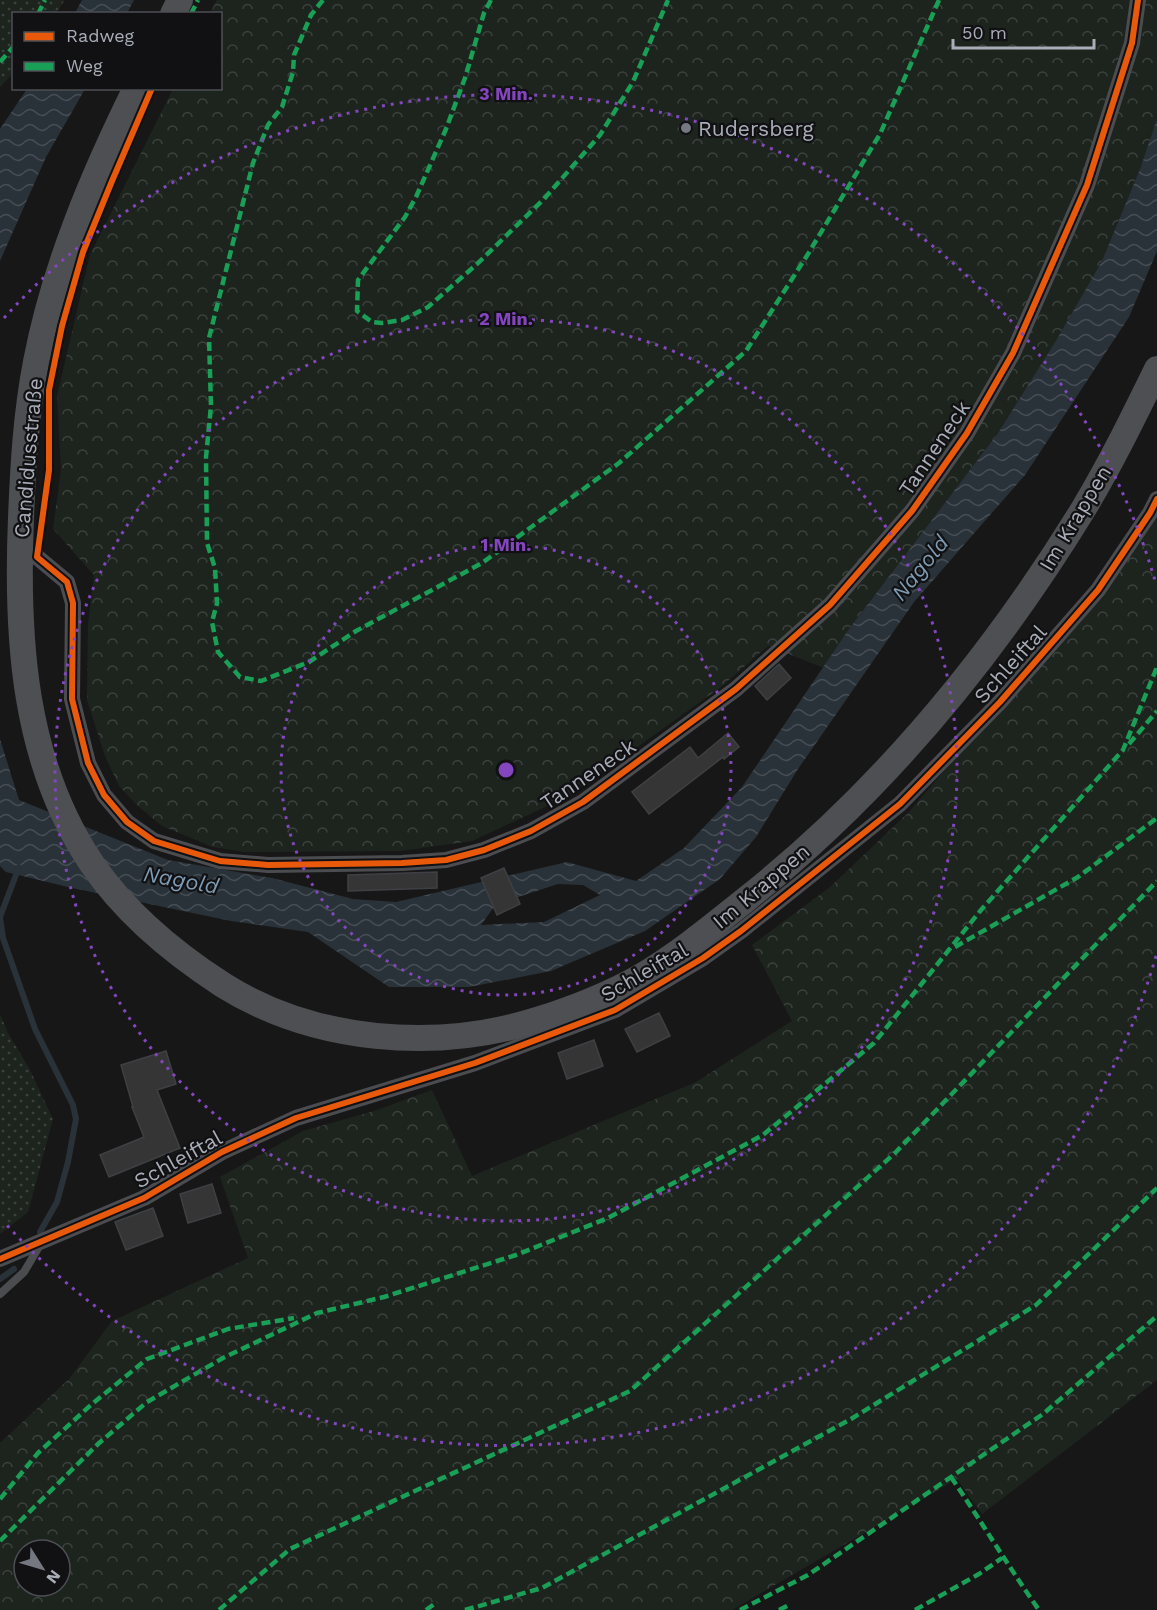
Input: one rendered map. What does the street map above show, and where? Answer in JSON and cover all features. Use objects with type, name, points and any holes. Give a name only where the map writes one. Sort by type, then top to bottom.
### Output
[{"type":"main road","name":"Candidusstraße","points":[[46,771],[31,717],[23,659],[19,556],[24,450],[36,361],[58,276],[86,197],[135,90]]},
{"type":"main road","name":"Im Krappen","points":[[46,771],[65,816],[91,862],[123,902],[156,936],[191,964],[231,990],[270,1011],[318,1025],[368,1035],[428,1038],[485,1033],[535,1021],[584,1003],[638,978],[692,942],[789,865],[866,792],[975,667],[1033,586],[1085,505],[1157,369]]},
{"type":"street","name":"Tanneneck","points":[[19,556],[37,557],[67,582],[73,603],[72,699],[88,763],[104,795],[127,822],[154,841],[220,861],[268,865],[402,863],[446,860],[484,850],[531,831],[583,802],[736,689],[830,605],[912,511],[967,433],[1013,353],[1087,185],[1132,43],[1138,0]]},
{"type":"street","name":"Schleiftal","points":[[0,1259],[144,1198],[222,1152],[296,1118],[475,1063],[615,1011],[703,958],[741,931],[900,804],[1000,702],[1098,590],[1157,499]]},
{"type":"lane","points":[[0,1294],[24,1272],[42,1242]]},
{"type":"green space","points":[[0,0],[65,0],[57,12],[12,12],[12,74],[0,87]]},
{"type":"green space","points":[[217,0],[1157,0],[1157,119],[1140,169],[1102,261],[1057,339],[998,433],[849,629],[824,668],[768,646],[721,687],[569,796],[472,841],[401,851],[245,852],[213,847],[162,826],[119,786],[105,756],[87,700],[88,625],[94,575],[53,529],[61,469],[57,396],[90,255],[172,90],[222,90],[222,12],[211,12]]},
{"type":"green space","points":[[1157,491],[1157,1380],[982,1514],[957,1479],[732,1610],[0,1610],[0,1443],[69,1379],[112,1321],[248,1258],[220,1177],[303,1131],[374,1111],[432,1090],[472,1176],[696,1082],[792,1021],[752,945],[829,888],[909,812],[1042,656],[1132,536]]},
{"type":"green space","points":[[0,1014],[53,1119],[28,1212],[0,1234]]},
{"type":"water","points":[[82,0],[134,0],[128,12],[76,12]]},
{"type":"water","points":[[26,90],[84,90],[46,157],[0,261],[0,129]]},
{"type":"water","name":"Nagold","points":[[1157,119],[1157,251],[1129,317],[1025,475],[914,602],[798,769],[756,837],[720,879],[645,931],[551,971],[469,987],[389,987],[308,932],[231,921],[68,887],[6,872],[0,866],[0,739],[19,800],[168,860],[272,878],[353,899],[396,902],[567,862],[636,881],[684,848],[742,787],[849,629],[998,433],[1057,339],[1102,261],[1140,169]],"holes":[[[558,884],[583,885],[600,895],[544,922],[481,925],[496,904]]]},
{"type":"building","points":[[779,664],[791,678],[767,700],[755,686]]},
{"type":"building","points":[[728,733],[739,747],[649,814],[632,792],[690,747],[698,758]]},
{"type":"building","points":[[504,868],[520,904],[497,915],[481,878]]},
{"type":"building","points":[[437,872],[437,888],[348,891],[348,875]]},
{"type":"building","points":[[659,1013],[670,1036],[637,1052],[625,1029]]},
{"type":"building","points":[[594,1040],[603,1066],[567,1079],[558,1053]]},
{"type":"building","points":[[166,1051],[176,1084],[157,1090],[180,1148],[109,1177],[100,1155],[144,1137],[132,1107],[121,1065]]},
{"type":"building","points":[[212,1184],[221,1213],[188,1223],[180,1194]]},
{"type":"building","points":[[153,1208],[163,1236],[126,1250],[115,1222]]},
{"type":"waterway","points":[[19,867],[0,917],[3,938],[35,1029],[73,1105],[76,1119],[57,1202],[40,1232]]},
{"type":"waterway","points":[[0,1279],[14,1269]]},
{"type":"marked path","points":[[39,12],[45,0]]},
{"type":"marked path","points":[[192,12],[198,0]]},
{"type":"marked path","points":[[323,0],[311,15],[294,55],[293,72],[282,107],[268,125],[253,163],[209,338],[211,406],[206,457],[207,543],[215,568],[217,603],[212,622],[218,652],[240,677],[261,681],[309,662],[356,631],[482,563],[619,463],[746,351],[880,134],[939,0]]},
{"type":"marked path","points":[[491,0],[484,13],[465,78],[446,129],[416,197],[405,217],[358,280],[357,311],[372,322],[402,320],[428,307],[477,264],[543,200],[600,135],[633,82],[668,0]]},
{"type":"marked path","points":[[0,62],[12,48]]},
{"type":"marked path","points":[[0,1541],[98,1444],[147,1402],[223,1358],[317,1313],[384,1297],[516,1255],[608,1218],[763,1135],[874,1043],[981,910],[1123,750],[1157,667]]},
{"type":"marked path","points":[[1129,744],[1157,711]]},
{"type":"marked path","points":[[955,947],[1078,877],[1157,818]]},
{"type":"marked path","points":[[219,1610],[290,1549],[630,1391],[895,1153],[1157,881]]},
{"type":"marked path","points":[[465,1610],[542,1588],[851,1419],[1036,1305],[1157,1188]]},
{"type":"marked path","points":[[740,1610],[808,1575],[1043,1414],[1157,1316]]},
{"type":"marked path","points":[[0,1499],[38,1453],[92,1404],[147,1359],[228,1329],[294,1318]]},
{"type":"marked path","points":[[951,1477],[1039,1610]]},
{"type":"marked path","points":[[915,1610],[979,1574],[1002,1558]]},
{"type":"marked path","points":[[426,1610],[437,1602]]},
{"type":"marked path","points":[[779,1610],[791,1604]]},
{"type":"cycle path","points":[[151,90],[83,252],[62,326],[49,390],[49,470],[37,557],[67,582],[73,603],[72,699],[88,763],[104,795],[127,822],[154,841],[220,861],[268,865],[446,860],[484,850],[531,831],[583,802],[736,689],[830,605],[912,511],[967,433],[1013,353],[1087,185],[1132,43],[1138,0]]},
{"type":"cycle path","points":[[0,1259],[144,1198],[222,1152],[296,1118],[475,1063],[615,1010],[703,958],[741,931],[900,804],[1000,702],[1098,590],[1157,499]]},
{"type":"place","name":"Rudersberg","points":[[686,128]]}]
